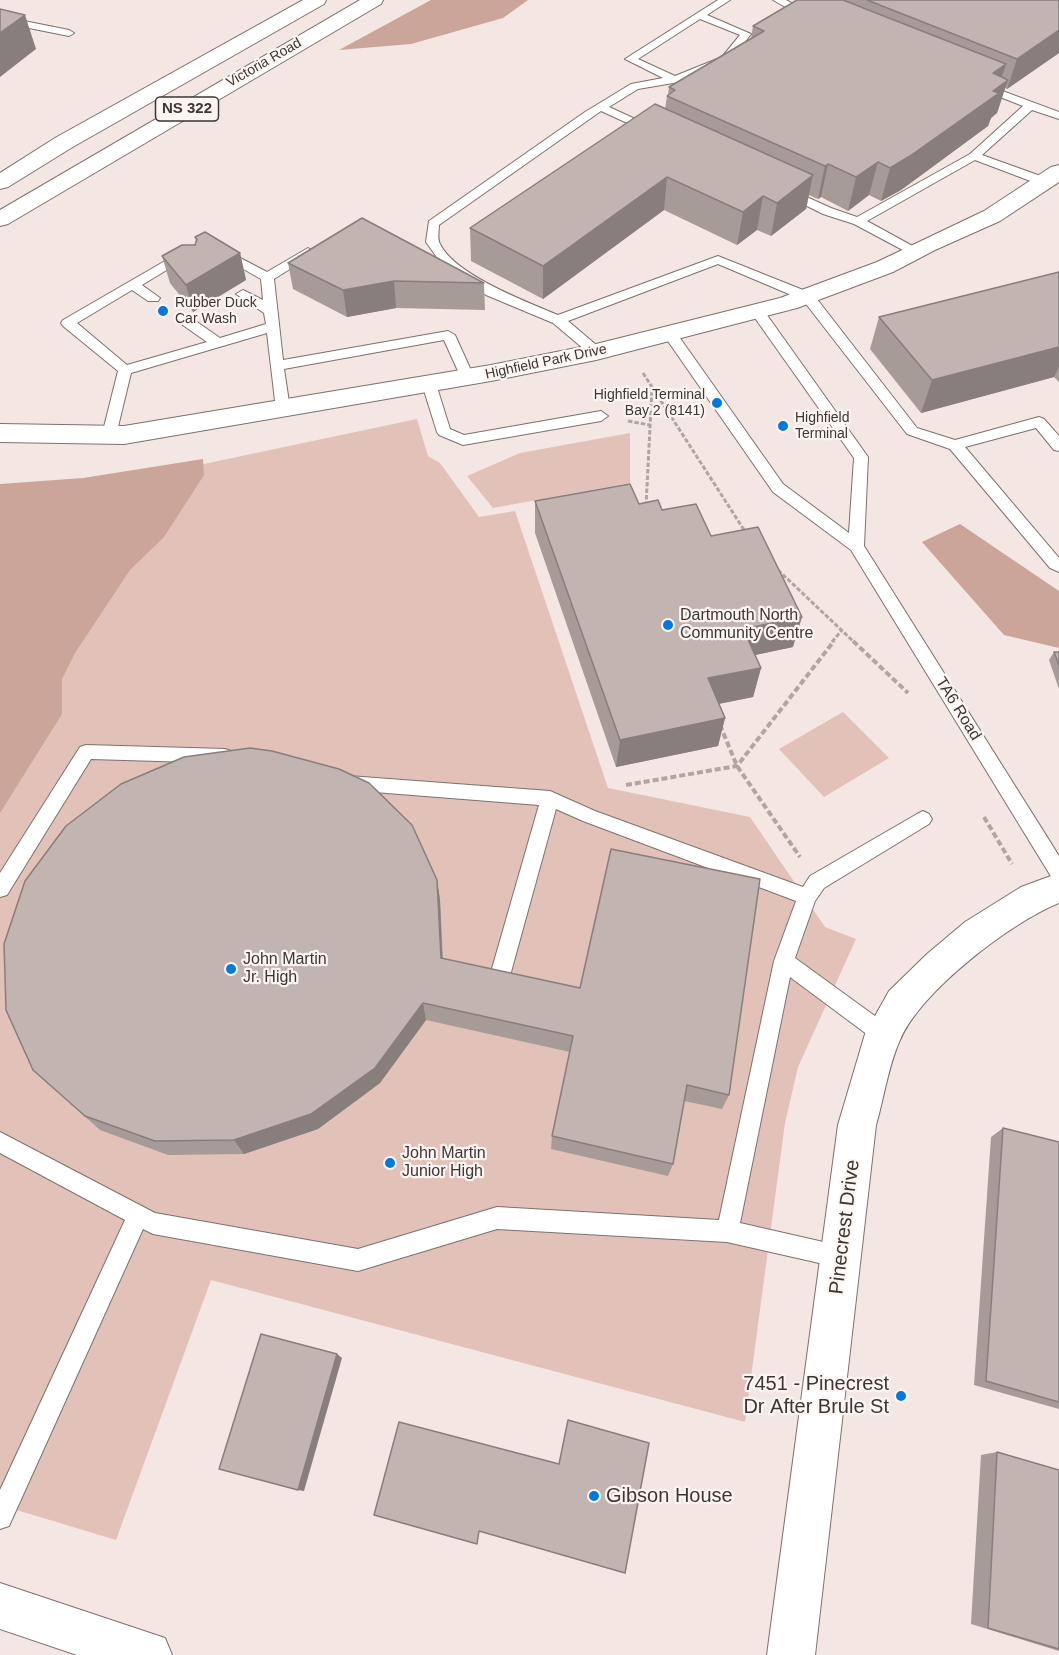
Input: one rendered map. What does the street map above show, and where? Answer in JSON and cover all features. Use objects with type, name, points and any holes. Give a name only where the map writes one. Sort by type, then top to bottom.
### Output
[{"type":"street","name":"Victoria Road","points":[[0,182],[63,143],[317,0]]},
{"type":"street","name":"Victoria Road","points":[[0,219],[374,0]]},
{"type":"street","name":"Highfield Park Drive","points":[[0,433],[124,435],[467,378],[625,345],[808,297],[885,267],[992,216],[1052,177]]},
{"type":"street","name":"Pinecrest Drive","points":[[791,1655],[857,1125],[883,1034],[902,1003],[939,965],[977,933],[1050,886]]},
{"type":"street","points":[[0,1606],[148,1655]]},
{"type":"lane","points":[[675,80],[630,59],[725,0]]},
{"type":"lane","points":[[778,0],[820,21]]},
{"type":"lane","points":[[596,352],[558,320],[491,292],[445,260],[432,242],[432,225],[601,107],[635,87],[675,80],[726,59],[746,34],[699,15]]},
{"type":"lane","points":[[0,24],[24,24],[69,33]]},
{"type":"lane","points":[[974,84],[1059,116]]},
{"type":"lane","points":[[1044,111],[1059,98]]},
{"type":"lane","points":[[858,221],[974,156],[1030,106]]},
{"type":"lane","points":[[601,107],[662,136]]},
{"type":"lane","points":[[974,156],[1052,177]]},
{"type":"lane","points":[[776,188],[827,211],[858,221],[914,252]]},
{"type":"lane","points":[[267,277],[317,246]]},
{"type":"lane","points":[[125,370],[68,323],[195,248]]},
{"type":"lane","points":[[212,248],[267,277]]},
{"type":"lane","points":[[179,257],[196,267]]},
{"type":"lane","points":[[558,320],[718,260],[808,297],[912,431],[955,445],[1059,566]]},
{"type":"lane","points":[[267,277],[283,409]]},
{"type":"lane","points":[[133,285],[153,298]]},
{"type":"lane","points":[[243,294],[271,311]]},
{"type":"lane","points":[[757,311],[861,457],[856,546]]},
{"type":"lane","points":[[182,318],[218,342]]},
{"type":"lane","points":[[125,370],[272,327]]},
{"type":"lane","name":"TA6 Road","points":[[670,334],[778,488],[856,546],[1050,886]]},
{"type":"lane","points":[[277,366],[448,335],[467,378]]},
{"type":"lane","points":[[109,435],[125,370]]},
{"type":"lane","points":[[429,384],[444,432],[463,440],[601,416]]},
{"type":"lane","points":[[955,445],[1039,422],[1059,446]]},
{"type":"lane","points":[[0,889],[86,752],[248,756]]},
{"type":"lane","points":[[334,778],[355,784],[550,798],[589,816],[812,889]]},
{"type":"lane","points":[[501,972],[550,798]]},
{"type":"lane","points":[[727,1231],[784,961],[812,889],[923,819]]},
{"type":"lane","points":[[784,961],[883,1034]]},
{"type":"lane","points":[[0,1142],[153,1223],[358,1260],[497,1218],[727,1231],[841,1257]]},
{"type":"lane","points":[[0,1517],[138,1215]]},
{"type":"path","points":[[625,345],[752,542]]},
{"type":"path","points":[[646,512],[652,387]]},
{"type":"path","points":[[775,568],[906,690],[912,699]]},
{"type":"path","points":[[626,785],[736,766],[842,630]]},
{"type":"path","points":[[716,715],[736,766],[812,889]]},
{"type":"path","points":[[978,809],[1050,886]]},
{"type":"shaded area","points":[[431,0],[528,0],[503,18],[411,44],[339,50]]},
{"type":"shaded area","name":"John Martin Junior High","points":[[417,419],[428,456],[440,463],[479,517],[515,511],[608,788],[750,817],[825,927],[856,939],[798,1067],[785,1123],[745,1422],[211,1280],[116,1540],[0,1505],[0,572],[166,472]]},
{"type":"shaded area","points":[[630,433],[630,483],[493,508],[467,476],[520,453]]},
{"type":"shaded area","points":[[203,459],[204,475],[164,537],[130,570],[75,653],[62,679],[62,714],[0,813],[0,484],[83,478]]},
{"type":"shaded area","points":[[960,524],[1059,591],[1059,648],[1004,635],[922,542]]},
{"type":"shaded area","points":[[843,712],[889,758],[824,797],[779,749]]},
{"type":"building","points":[[797,0],[843,0],[1006,64],[993,73],[1008,80],[993,91],[999,93],[910,156],[890,168],[878,162],[856,177],[828,164],[825,166],[667,96],[675,90],[669,87],[764,31],[753,26]]},
{"type":"building","points":[[867,0],[1059,0],[1059,30],[1017,59]]},
{"type":"building","points":[[0,9],[25,15],[0,33]]},
{"type":"building","points":[[655,104],[813,175],[777,203],[763,196],[743,212],[667,177],[543,266],[470,228]]},
{"type":"building","points":[[362,218],[484,283],[394,281],[343,290],[288,263]]},
{"type":"building","points":[[205,232],[240,253],[186,285],[162,256],[182,245],[195,245],[197,239],[195,237]]},
{"type":"building","points":[[1059,272],[1059,347],[932,380],[879,317]]},
{"type":"building","points":[[630,484],[639,504],[658,500],[662,510],[696,504],[711,536],[758,527],[802,617],[743,629],[761,668],[708,678],[725,718],[620,740],[535,501]]},
{"type":"building","points":[[1054,652],[1059,652],[1059,665]]},
{"type":"building","name":"John Martin Jr. High","points":[[250,748],[272,751],[339,769],[369,783],[412,825],[437,880],[441,958],[580,988],[611,849],[760,879],[729,1095],[687,1085],[673,1164],[552,1136],[573,1036],[423,1003],[375,1068],[311,1114],[234,1140],[155,1141],[85,1116],[33,1070],[6,1010],[4,944],[25,881],[66,826],[121,784],[184,757]]},
{"type":"building","points":[[1003,1128],[1059,1142],[1059,1402],[986,1381]]},
{"type":"building","points":[[261,1334],[337,1354],[298,1490],[219,1469]]},
{"type":"building","points":[[568,1420],[649,1443],[625,1573],[479,1531],[477,1544],[374,1515],[399,1422],[559,1464]]},
{"type":"building","points":[[997,1452],[1059,1470],[1059,1649],[988,1628]]},
{"type":"place","name":"Rubber Duck Car Wash","points":[[163,311]]},
{"type":"place","name":"Highfield Terminal Bay 2 (8141)","points":[[717,403]]},
{"type":"place","name":"Highfield Terminal","points":[[783,426]]},
{"type":"place","name":"Dartmouth North Community Centre","points":[[668,625]]},
{"type":"place","name":"John Martin Jr. High","points":[[231,969]]},
{"type":"place","name":"John Martin Junior High","points":[[390,1163]]},
{"type":"place","name":"7451 - Pinecrest Dr After Brule St","points":[[901,1396]]},
{"type":"place","name":"Gibson House","points":[[594,1496]]}]
